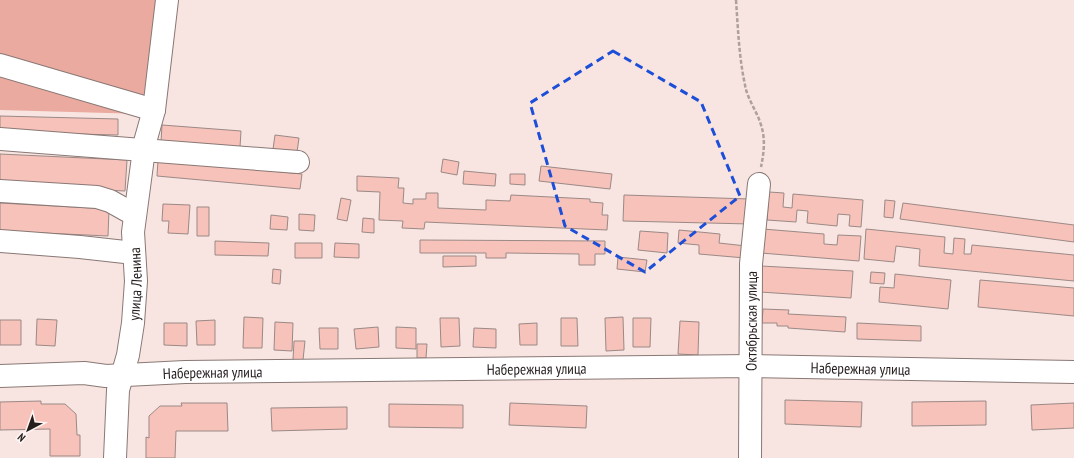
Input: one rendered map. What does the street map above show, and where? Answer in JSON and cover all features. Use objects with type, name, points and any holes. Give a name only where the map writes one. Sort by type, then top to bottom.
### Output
[{"type":"street","name":"улица Ленина","points":[[115,458],[118,390],[128,356],[133,323],[136,282],[133,232],[144,150],[154,110],[167,0]]},
{"type":"street","points":[[0,65],[154,110]]},
{"type":"street","points":[[0,139],[298,162]]},
{"type":"street","name":"Октябрьская улица","points":[[750,458],[751,264],[759,184]]},
{"type":"street","points":[[0,191],[97,197],[110,201],[135,215]]},
{"type":"street","points":[[0,241],[134,253]]},
{"type":"street","name":"Набережная улица","points":[[0,376],[84,373],[106,376],[122,376],[185,372],[751,366],[1074,372]]},
{"type":"path","points":[[736,0],[739,47],[745,87],[760,122],[765,145],[759,184]]},
{"type":"highlighted area","points":[[613,51],[701,102],[740,196],[645,272],[565,226],[530,103]]},
{"type":"shaded area","points":[[0,0],[157,0],[144,95],[145,104],[0,61]]},
{"type":"shaded area","points":[[0,70],[144,114],[0,110]]},
{"type":"building","points":[[0,116],[118,119],[118,135],[0,132]]},
{"type":"building","points":[[162,125],[241,131],[240,147],[161,142]]},
{"type":"building","points":[[275,135],[299,138],[297,152],[273,149]]},
{"type":"building","points":[[0,154],[127,160],[125,191],[0,185]]},
{"type":"building","points":[[443,159],[459,162],[457,175],[441,172]]},
{"type":"building","points":[[158,160],[302,174],[300,189],[157,176]]},
{"type":"building","points":[[541,166],[612,174],[610,189],[539,181]]},
{"type":"building","points":[[464,171],[496,174],[495,186],[463,184]]},
{"type":"building","points":[[510,174],[525,174],[525,185],[510,184]]},
{"type":"building","points":[[357,176],[399,178],[398,188],[404,188],[403,203],[413,204],[413,199],[426,199],[426,193],[438,193],[438,208],[486,210],[486,200],[510,201],[511,195],[590,199],[590,202],[603,203],[602,215],[608,215],[607,230],[425,222],[424,229],[402,228],[403,221],[379,220],[380,192],[357,191]]},
{"type":"building","points":[[769,192],[784,193],[783,207],[792,208],[793,194],[863,200],[861,227],[849,226],[850,215],[838,214],[837,226],[807,223],[808,211],[797,210],[796,222],[767,220]]},
{"type":"building","points":[[624,195],[750,199],[750,224],[623,221]]},
{"type":"building","points":[[341,198],[351,200],[347,221],[337,219]]},
{"type":"building","points":[[885,200],[895,201],[893,218],[884,217]]},
{"type":"building","points":[[0,203],[109,209],[108,236],[0,231]]},
{"type":"building","points":[[903,203],[1074,225],[1074,242],[900,219]]},
{"type":"building","points":[[163,204],[190,205],[188,234],[168,233],[169,221],[162,221]]},
{"type":"building","points":[[197,207],[209,207],[209,236],[197,236]]},
{"type":"building","points":[[299,214],[315,215],[314,231],[299,230]]},
{"type":"building","points":[[271,215],[288,217],[287,230],[270,229]]},
{"type":"building","points":[[363,218],[374,219],[374,233],[362,232]]},
{"type":"building","points":[[763,229],[824,234],[824,244],[837,245],[838,235],[861,236],[859,261],[761,253]]},
{"type":"building","points":[[866,229],[945,237],[944,253],[953,254],[954,238],[965,239],[964,254],[971,254],[972,245],[1074,255],[1074,281],[919,266],[920,249],[896,246],[894,262],[864,259]]},
{"type":"building","points":[[679,230],[720,234],[719,243],[746,246],[745,258],[699,254],[699,245],[678,243]]},
{"type":"building","points":[[640,231],[668,233],[667,253],[638,250]]},
{"type":"building","points":[[420,240],[605,241],[605,254],[595,254],[595,265],[579,265],[579,254],[506,253],[506,258],[486,258],[486,253],[420,253]]},
{"type":"building","points":[[215,241],[269,243],[268,256],[215,255]]},
{"type":"building","points":[[295,243],[322,243],[322,258],[295,258]]},
{"type":"building","points":[[335,243],[359,244],[359,258],[334,257]]},
{"type":"building","points":[[443,256],[476,256],[476,266],[443,267]]},
{"type":"building","points":[[618,257],[647,260],[645,272],[617,269]]},
{"type":"building","points":[[761,266],[853,271],[851,298],[760,292]]},
{"type":"building","points":[[273,269],[281,270],[280,284],[272,283]]},
{"type":"building","points":[[871,272],[885,273],[884,284],[870,283]]},
{"type":"building","points":[[895,274],[951,280],[948,309],[879,302],[880,287],[894,288]]},
{"type":"building","points":[[980,280],[1074,288],[1074,316],[978,307]]},
{"type":"building","points":[[763,309],[789,310],[788,314],[846,317],[845,332],[788,328],[788,326],[777,326],[777,323],[762,323]]},
{"type":"building","points":[[244,317],[263,318],[262,348],[243,348]]},
{"type":"building","points":[[623,317],[624,350],[606,351],[605,318]]},
{"type":"building","points":[[440,318],[459,318],[460,346],[441,347]]},
{"type":"building","points":[[561,318],[577,318],[578,346],[561,346]]},
{"type":"building","points":[[633,318],[651,318],[650,347],[633,347]]},
{"type":"building","points":[[37,319],[57,320],[55,346],[36,345]]},
{"type":"building","points":[[0,320],[21,320],[21,345],[0,345]]},
{"type":"building","points":[[215,320],[215,345],[197,345],[196,321]]},
{"type":"building","points":[[680,321],[699,322],[698,355],[678,354]]},
{"type":"building","points":[[275,322],[293,323],[292,351],[274,350]]},
{"type":"building","points":[[164,323],[187,323],[187,346],[164,345]]},
{"type":"building","points":[[537,323],[537,345],[520,345],[519,324]]},
{"type":"building","points":[[857,323],[921,326],[921,341],[857,339]]},
{"type":"building","points":[[378,327],[379,347],[356,349],[354,329]]},
{"type":"building","points":[[396,327],[416,328],[416,349],[396,348]]},
{"type":"building","points":[[319,328],[338,328],[338,349],[320,349]]},
{"type":"building","points":[[474,328],[496,329],[496,348],[473,347]]},
{"type":"building","points":[[294,341],[305,341],[303,360],[293,360]]},
{"type":"building","points":[[417,344],[427,344],[426,358],[417,358]]},
{"type":"building","points":[[785,400],[862,402],[861,427],[785,424]]},
{"type":"building","points":[[41,401],[41,404],[65,404],[76,414],[77,435],[80,435],[80,456],[50,456],[50,429],[0,430],[0,402]]},
{"type":"building","points":[[986,401],[986,425],[912,426],[912,402]]},
{"type":"building","points":[[181,403],[227,403],[228,431],[176,431],[175,458],[146,458],[146,437],[149,438],[149,416],[160,406],[182,406]]},
{"type":"building","points":[[510,403],[587,406],[586,428],[509,425]]},
{"type":"building","points":[[1074,403],[1074,428],[1032,430],[1031,405]]},
{"type":"building","points":[[389,404],[463,405],[463,428],[389,427]]},
{"type":"building","points":[[347,407],[347,429],[272,431],[271,408]]}]
